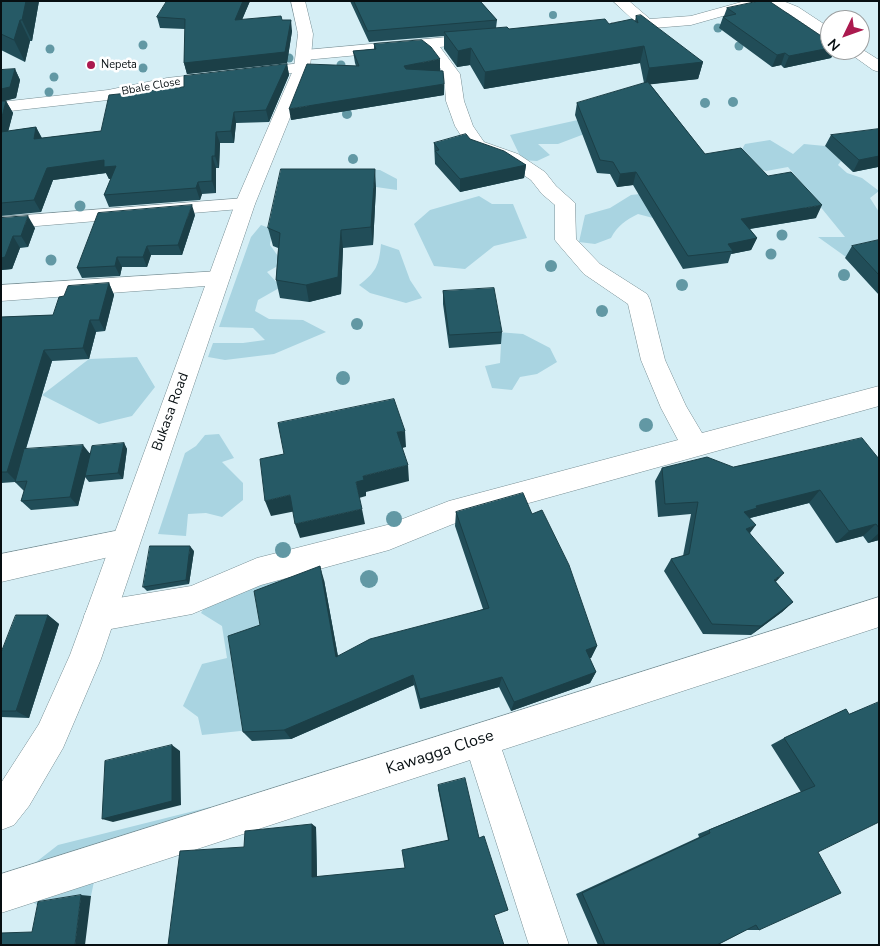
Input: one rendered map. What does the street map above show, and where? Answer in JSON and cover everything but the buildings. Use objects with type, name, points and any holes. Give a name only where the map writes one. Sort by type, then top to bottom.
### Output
[{"type":"street","name":"Bukasa Road","points":[[1,812],[16,793],[51,736],[85,658],[244,204],[303,61],[306,34],[302,11],[298,1]]},
{"type":"street","points":[[620,1],[647,24]]},
{"type":"street","points":[[599,28],[691,20],[751,4],[766,3],[785,5],[820,28]]},
{"type":"street","name":"Bbale Close","points":[[1,107],[108,95],[167,82],[303,61],[426,44],[493,38]]},
{"type":"street","points":[[426,44],[440,54],[452,74],[455,102],[464,126],[478,146],[511,158],[538,176],[549,190],[565,203],[566,240],[592,269],[639,300],[653,360],[674,408],[695,446]]},
{"type":"street","points":[[1,223],[244,204]]},
{"type":"street","points":[[1,294],[219,278]]},
{"type":"street","points":[[100,616],[192,600],[257,572],[388,537],[449,513],[879,396]]},
{"type":"street","points":[[1,568],[125,542]]},
{"type":"street","name":"Kawagga Close","points":[[1,894],[879,612]]},
{"type":"street","points":[[481,740],[548,945]]},
{"type":"shaded area","points":[[605,114],[587,133],[558,144],[538,144],[550,155],[537,161],[522,160],[510,135]]},
{"type":"shaded area","points":[[770,140],[793,154],[804,144],[825,146],[841,161],[838,165],[847,173],[862,178],[879,191],[870,198],[879,212],[879,250],[846,257],[818,237],[845,237],[788,167],[766,171],[736,160],[745,144]]},
{"type":"shaded area","points":[[323,170],[380,170],[397,179],[397,190],[376,187],[324,187]]},
{"type":"shaded area","points":[[658,192],[686,214],[653,218],[638,214],[622,224],[611,238],[595,244],[579,242],[585,215],[610,208],[631,195]]},
{"type":"shaded area","points":[[479,196],[492,204],[513,204],[527,238],[494,246],[465,269],[434,266],[414,224],[430,210]]},
{"type":"shaded area","points":[[261,225],[272,229],[270,245],[283,263],[267,272],[281,287],[258,300],[255,311],[269,319],[303,320],[326,332],[274,354],[225,360],[208,357],[213,343],[243,343],[265,340],[253,328],[219,327],[251,237]]},
{"type":"shaded area","points":[[381,244],[399,250],[410,280],[422,298],[406,303],[370,293],[359,285],[376,268]]},
{"type":"shaded area","points":[[497,332],[523,334],[550,348],[557,362],[537,374],[520,377],[512,390],[492,388],[485,366],[500,363],[501,344]]},
{"type":"shaded area","points":[[137,357],[155,387],[132,416],[99,424],[42,395],[89,359]]},
{"type":"shaded area","points":[[219,434],[234,458],[222,462],[243,483],[243,500],[222,517],[206,513],[188,514],[186,536],[158,534],[185,453],[196,446],[205,435]]},
{"type":"shaded area","points":[[279,566],[295,591],[267,637],[250,730],[202,735],[198,717],[183,706],[202,664],[227,658],[222,626],[201,613],[215,590]]},
{"type":"shaded area","points":[[210,807],[221,823],[98,862],[91,896],[49,902],[47,913],[16,889],[22,873],[58,845]]},
{"type":"place","name":"Nepeta","points":[[91,65]]}]
